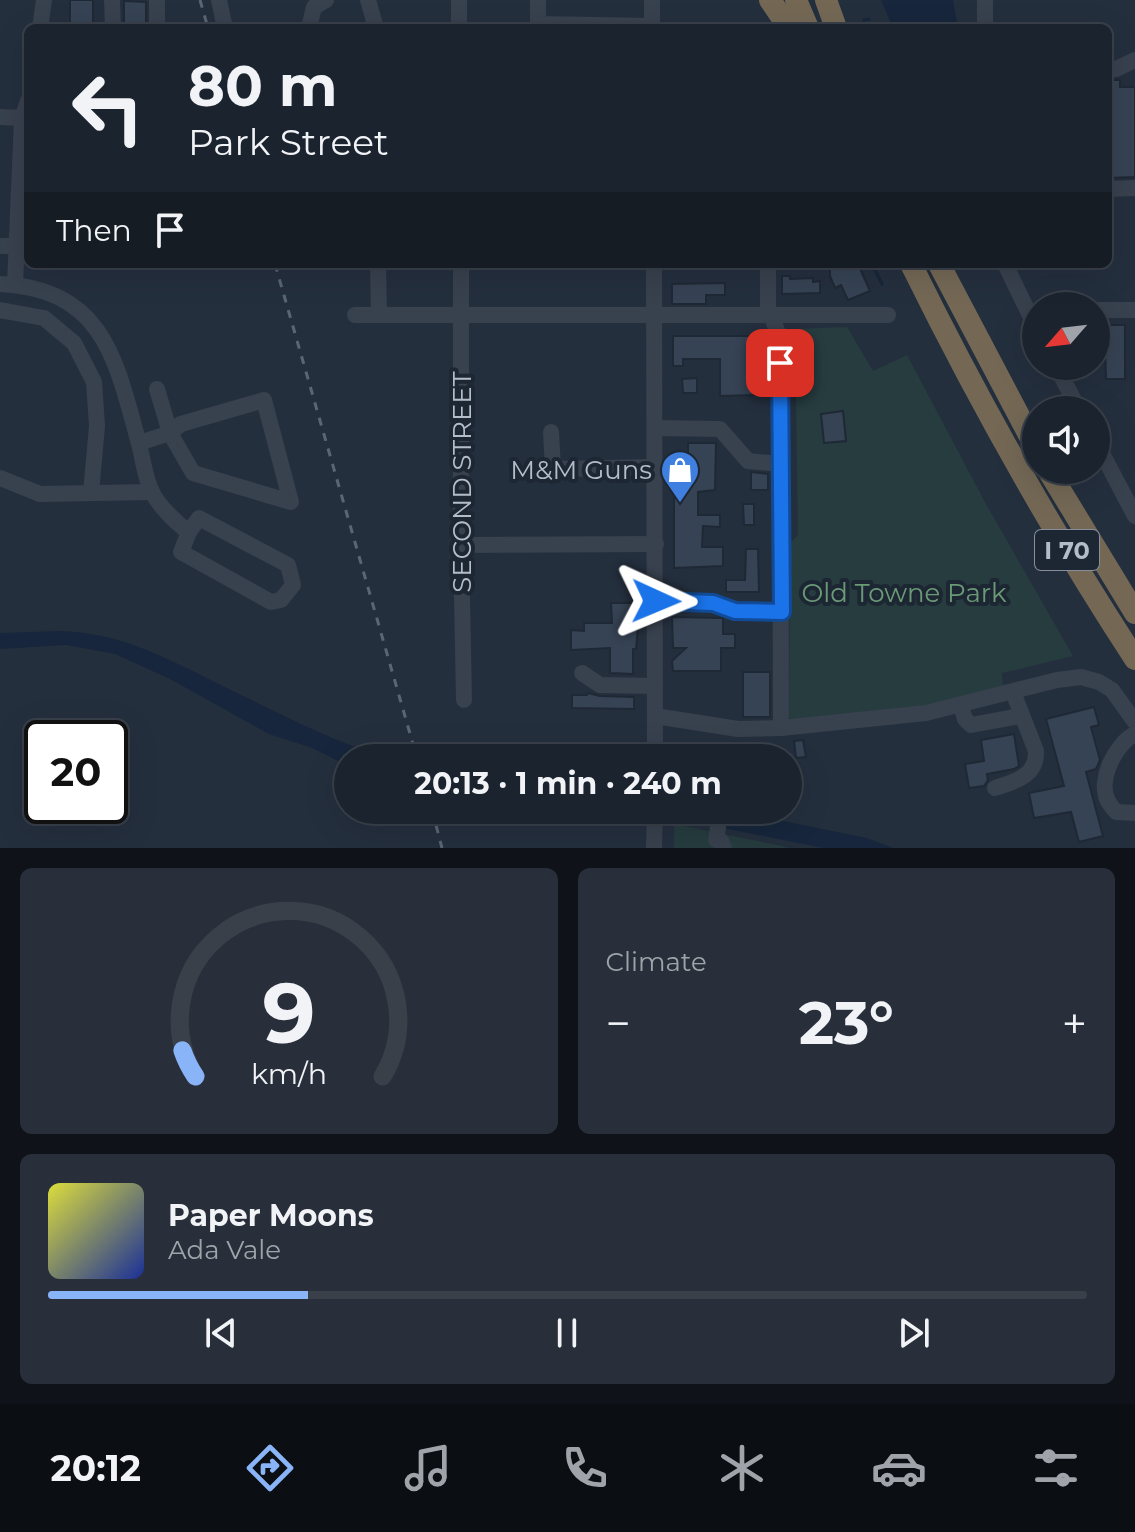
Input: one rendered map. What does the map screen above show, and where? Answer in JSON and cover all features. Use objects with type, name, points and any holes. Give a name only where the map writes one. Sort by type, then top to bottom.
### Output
[{"type":"highway","points":[[770,0],[786,24]]},
{"type":"highway","points":[[796,0],[806,24]]},
{"type":"highway","points":[[826,0],[835,24]]},
{"type":"highway","name":"I 70","points":[[913,268],[1002,439],[1135,659]]},
{"type":"highway","points":[[941,268],[1022,421]]},
{"type":"highway","name":"I 70","points":[[1057,484],[1135,613]]},
{"type":"street","points":[[41,24],[44,0]]},
{"type":"street","points":[[112,0],[113,24]]},
{"type":"street","points":[[157,0],[157,24]]},
{"type":"street","points":[[219,0],[224,24]]},
{"type":"street","points":[[310,24],[314,7],[326,0]]},
{"type":"street","points":[[368,0],[375,24]]},
{"type":"street","points":[[459,0],[459,24]]},
{"type":"street","points":[[538,0],[538,24]]},
{"type":"street","points":[[652,0],[652,24]]},
{"type":"street","points":[[985,0],[985,24]]},
{"type":"street","points":[[1112,69],[1135,60]]},
{"type":"street","points":[[0,117],[24,109]]},
{"type":"street","points":[[24,161],[8,246],[7,284],[59,297],[90,317],[111,351],[152,492],[180,526],[189,532]]},
{"type":"street","points":[[1112,189],[1135,188]]},
{"type":"street","points":[[378,268],[379,315]]},
{"type":"street","name":"SECOND STREET","points":[[461,268],[464,700]]},
{"type":"street","points":[[654,268],[655,744]]},
{"type":"street","points":[[768,268],[768,308],[780,338],[781,728]]},
{"type":"street","points":[[1007,268],[1022,294]]},
{"type":"street","points":[[0,310],[44,318],[74,343],[94,382],[97,426],[91,493]]},
{"type":"street","points":[[1110,310],[1135,310]]},
{"type":"street","points":[[355,315],[888,315]]},
{"type":"street","points":[[139,443],[170,433],[181,424],[264,400],[291,502],[193,473],[170,433],[157,389]]},
{"type":"street","points":[[655,428],[714,427],[724,431],[748,461],[781,464]]},
{"type":"street","points":[[551,432],[553,469],[655,467]]},
{"type":"street","points":[[1110,469],[1135,516]]},
{"type":"street","points":[[0,478],[40,494],[152,492]]},
{"type":"street","points":[[199,518],[288,565],[293,585],[281,600],[271,602],[259,598],[181,552],[189,532],[199,518]]},
{"type":"street","points":[[461,545],[656,544]]},
{"type":"street","points":[[656,601],[713,603],[735,611],[782,612]]},
{"type":"street","points":[[582,673],[600,685],[655,686]]},
{"type":"street","points":[[655,716],[738,729],[781,728],[912,715],[961,706],[1065,679],[1092,679],[1112,690],[1135,722]]},
{"type":"street","points":[[995,788],[1025,777],[1034,769],[1036,751],[1013,692]]},
{"type":"street","points":[[961,706],[965,719],[971,725],[1020,716]]},
{"type":"street","points":[[1135,734],[1126,738],[1116,749],[1105,784],[1107,800],[1116,812],[1135,813]]},
{"type":"street","points":[[654,848],[655,824]]},
{"type":"street","points":[[718,827],[716,840],[721,841],[724,848]]},
{"type":"green space","name":"Old Towne Park","points":[[847,327],[873,371],[907,355],[986,504],[1073,656],[1002,673],[1003,689],[940,705],[792,720],[789,717],[790,543],[798,535],[795,329]]},
{"type":"green space","points":[[674,824],[789,848],[674,848]]},
{"type":"water","points":[[881,0],[953,0],[957,24],[891,24]]},
{"type":"water","points":[[0,633],[85,633],[130,644],[347,744],[334,744],[334,759],[269,734],[170,679],[115,654],[66,645],[0,649]]},
{"type":"water","points":[[703,824],[798,824],[867,838],[893,848],[823,848]]},
{"type":"building","points":[[70,0],[93,0],[93,24],[70,24]]},
{"type":"building","points":[[124,1],[146,2],[146,24],[124,24]]},
{"type":"building","points":[[1112,80],[1120,80],[1120,87],[1135,87],[1135,177],[1112,178]]},
{"type":"building","points":[[830,268],[860,268],[870,291],[848,300],[841,285],[835,288]]},
{"type":"building","points":[[782,276],[820,281],[820,293],[782,294]]},
{"type":"building","points":[[725,283],[725,295],[706,295],[706,304],[672,304],[672,284]]},
{"type":"building","points":[[1110,325],[1125,325],[1125,379],[1110,379]]},
{"type":"building","points":[[673,336],[762,336],[763,360],[756,363],[757,395],[720,396],[720,359],[683,359],[683,366],[673,366]]},
{"type":"building","points":[[697,378],[697,393],[683,393],[682,379]]},
{"type":"building","points":[[843,411],[846,441],[824,443],[821,414]]},
{"type":"building","points":[[688,443],[716,443],[715,490],[698,492],[698,515],[720,515],[720,527],[703,526],[702,547],[723,547],[723,566],[674,568],[674,478],[688,478]]},
{"type":"building","points":[[751,472],[768,474],[768,490],[751,490]]},
{"type":"building","points":[[743,504],[754,504],[754,525],[744,525]]},
{"type":"building","points":[[746,549],[758,549],[759,592],[726,592],[726,580],[745,580]]},
{"type":"building","points":[[611,603],[640,603],[636,649],[633,649],[633,674],[610,673],[610,648],[571,650],[571,630],[584,631],[584,623],[612,623]]},
{"type":"building","points":[[672,617],[723,618],[723,634],[735,634],[735,648],[721,648],[721,671],[673,671],[672,661],[686,648],[673,648]]},
{"type":"building","points":[[743,672],[770,672],[770,717],[743,717]]},
{"type":"building","points":[[588,693],[634,697],[634,709],[572,708],[572,695]]},
{"type":"building","points":[[1094,707],[1099,725],[1091,727],[1100,760],[1096,769],[1086,772],[1103,836],[1079,842],[1071,812],[1034,818],[1029,793],[1064,786],[1046,719]]},
{"type":"building","points":[[1014,734],[1019,766],[987,774],[988,780],[984,786],[969,788],[965,764],[984,761],[981,740]]},
{"type":"building","points":[[803,740],[806,757],[802,757],[802,744],[794,744],[794,741]]},
{"type":"waterway","points":[[864,20],[869,19]]},
{"type":"waterway","points":[[874,268],[882,284]]},
{"type":"railway","points":[[200,0],[207,24]]},
{"type":"railway","points":[[276,268],[413,744]]},
{"type":"railway","points":[[436,824],[442,848]]},
{"type":"place","name":"M&M Guns","points":[[680,504]]},
{"type":"route","points":[[656,601],[713,603],[735,611],[782,612],[780,363]]}]
